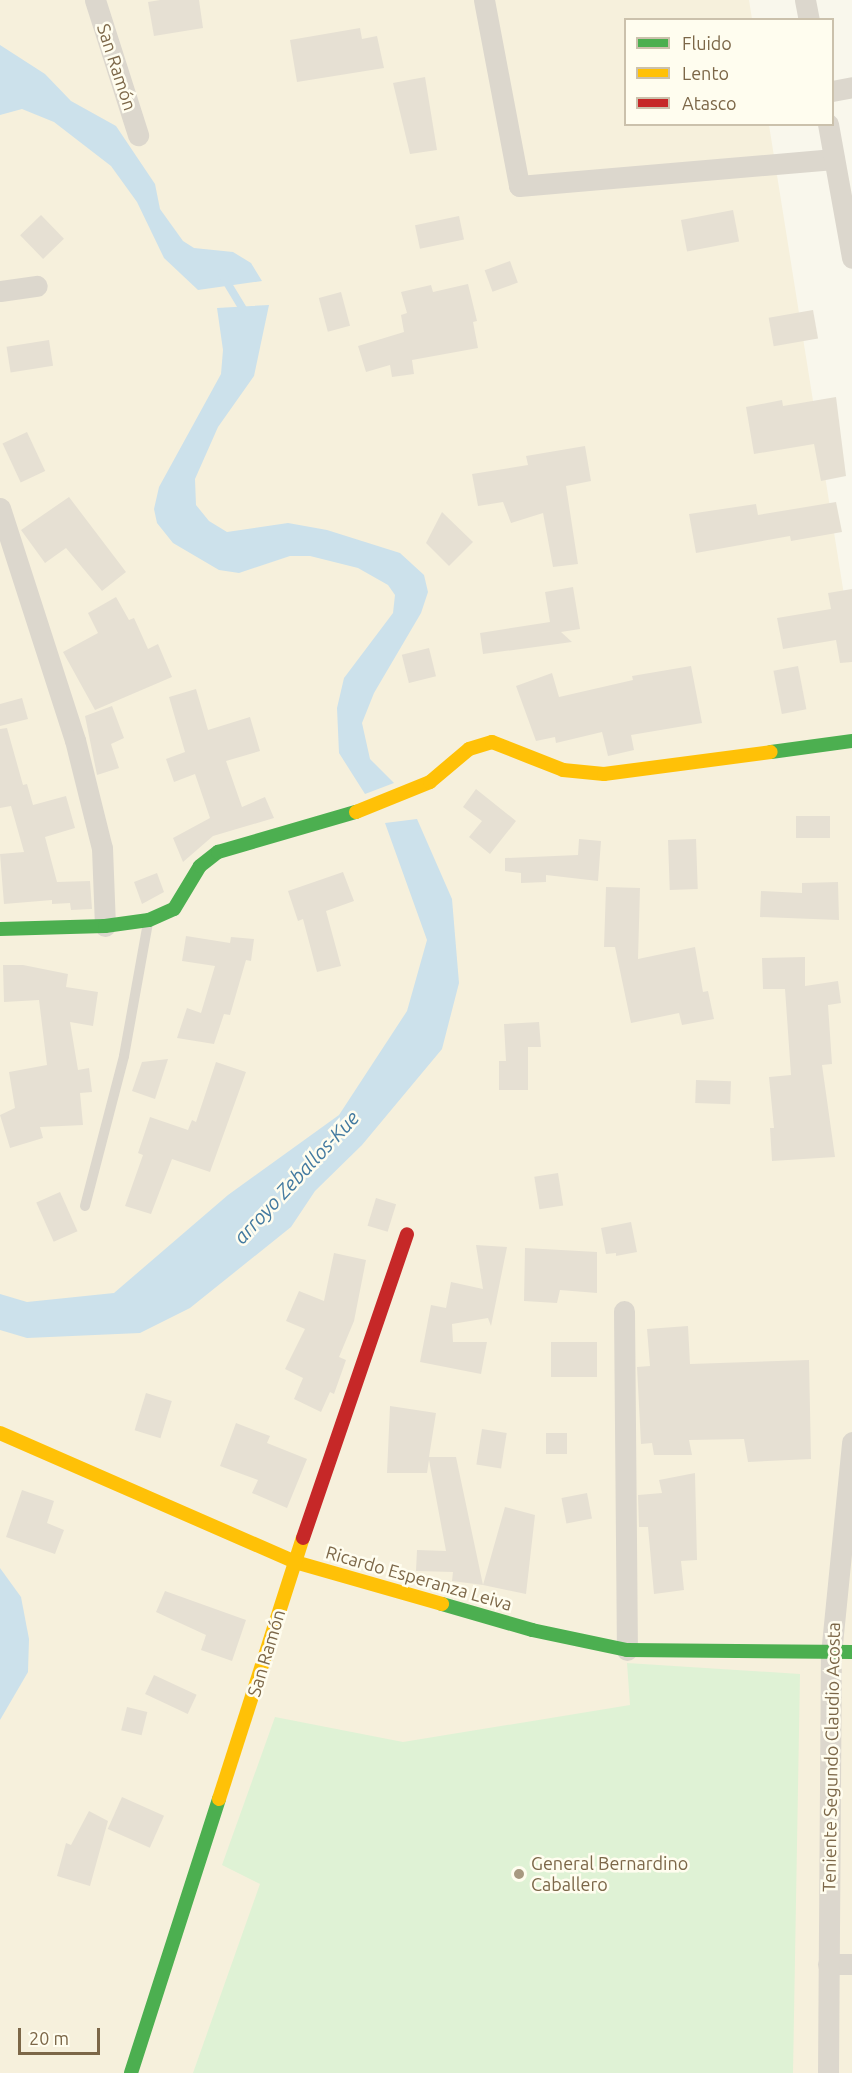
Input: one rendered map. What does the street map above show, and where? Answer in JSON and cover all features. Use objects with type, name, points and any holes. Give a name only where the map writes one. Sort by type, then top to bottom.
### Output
[{"type":"street","name":"San Ramón","points":[[95,0],[138,135]]},
{"type":"street","points":[[484,0],[519,186],[834,159]]},
{"type":"street","points":[[805,0],[809,18]]},
{"type":"street","points":[[834,91],[852,87]]},
{"type":"street","points":[[828,126],[852,258]]},
{"type":"street","points":[[0,291],[37,286]]},
{"type":"street","points":[[0,508],[75,740],[102,848],[105,926]]},
{"type":"street","points":[[0,929],[105,926],[148,920],[174,909],[200,866],[218,852],[360,811],[430,782],[469,749],[492,742],[563,770],[604,774],[852,741]]},
{"type":"street","name":"San Ramón","points":[[131,2073],[295,1562],[407,1234]]},
{"type":"street","points":[[624,1311],[627,1650]]},
{"type":"street","name":"Ricardo Esperanza Leiva","points":[[0,1433],[295,1562],[433,1604],[627,1650],[831,1654],[852,1652]]},
{"type":"street","name":"Teniente Segundo Claudio Acosta","points":[[828,2073],[831,1654],[852,1442]]},
{"type":"street","points":[[828,1964],[852,1964]]},
{"type":"lane","points":[[85,1206],[124,1056],[148,920]]},
{"type":"shaded area","points":[[0,0],[749,0],[752,18],[624,18],[624,126],[769,126],[848,620],[852,622],[852,2073],[0,2073]]},
{"type":"green space","name":"General Bernardino Caballero","points":[[627,1663],[800,1674],[793,2073],[193,2073],[260,1884],[222,1865],[275,1717],[403,1742],[630,1705]]},
{"type":"water","points":[[0,45],[45,74],[71,101],[116,126],[155,184],[160,209],[183,241],[194,248],[233,252],[251,263],[262,281],[198,290],[164,258],[137,202],[111,166],[54,122],[22,109],[0,115]]},
{"type":"water","points":[[269,305],[254,376],[218,427],[195,479],[196,505],[209,521],[227,532],[288,523],[327,530],[400,553],[424,575],[428,592],[421,613],[374,693],[362,723],[370,759],[394,783],[365,794],[339,753],[337,708],[344,678],[393,613],[395,595],[388,585],[358,568],[310,556],[290,556],[239,573],[219,570],[173,543],[157,523],[154,509],[159,487],[221,374],[223,350],[217,308]]},
{"type":"water","points":[[417,819],[452,899],[459,983],[442,1049],[362,1145],[315,1191],[291,1227],[190,1308],[140,1333],[27,1338],[0,1330],[0,1294],[27,1302],[114,1293],[228,1195],[339,1115],[407,1011],[427,940],[385,823]]},
{"type":"water","points":[[0,1568],[21,1597],[29,1639],[28,1672],[0,1720]]},
{"type":"building","points":[[199,0],[203,28],[154,36],[148,2]]},
{"type":"building","points":[[360,28],[362,39],[377,36],[384,68],[297,82],[290,40]]},
{"type":"building","points":[[425,77],[437,150],[410,154],[393,83]]},
{"type":"building","points":[[733,210],[739,241],[687,252],[681,220]]},
{"type":"building","points":[[41,215],[64,239],[43,259],[20,235]]},
{"type":"building","points":[[459,216],[464,239],[420,249],[415,225]]},
{"type":"building","points":[[510,261],[518,283],[492,292],[485,270]]},
{"type":"building","points":[[468,284],[477,321],[473,322],[478,348],[412,360],[414,374],[392,377],[390,365],[366,372],[358,346],[404,332],[401,315],[407,313],[401,292],[431,285],[433,292]]},
{"type":"building","points":[[341,292],[350,326],[328,332],[319,298]]},
{"type":"building","points":[[813,310],[818,339],[774,346],[769,318]]},
{"type":"building","points":[[49,340],[53,366],[11,372],[7,347]]},
{"type":"building","points":[[836,397],[846,476],[821,481],[814,444],[754,454],[746,407],[782,400],[783,406]]},
{"type":"building","points":[[27,432],[45,471],[21,482],[3,443]]},
{"type":"building","points":[[585,446],[591,481],[566,486],[578,564],[553,567],[543,513],[511,523],[503,502],[478,506],[472,474],[528,465],[526,456]]},
{"type":"building","points":[[69,497],[126,572],[102,591],[66,548],[45,563],[21,530]]},
{"type":"building","points":[[836,502],[842,532],[791,541],[790,536],[696,553],[689,514],[756,504],[758,515]]},
{"type":"building","points":[[442,512],[473,542],[449,566],[426,543]]},
{"type":"building","points":[[573,587],[580,629],[561,632],[572,642],[483,654],[480,633],[550,622],[545,592]]},
{"type":"building","points":[[852,589],[852,662],[840,663],[836,640],[783,649],[777,618],[831,609],[828,593]]},
{"type":"building","points":[[116,597],[129,620],[134,618],[148,649],[158,644],[172,677],[95,710],[63,652],[98,633],[88,613]]},
{"type":"building","points":[[429,648],[436,676],[409,683],[402,655]]},
{"type":"building","points":[[691,666],[702,723],[631,735],[634,750],[608,756],[602,732],[556,743],[555,737],[536,741],[516,686],[552,673],[559,697],[633,680],[632,676]]},
{"type":"building","points":[[798,666],[806,709],[782,714],[773,671]]},
{"type":"building","points":[[196,689],[208,730],[250,717],[260,751],[226,761],[242,807],[265,797],[274,818],[213,836],[183,862],[173,838],[210,818],[195,774],[174,782],[166,759],[185,752],[169,697]]},
{"type":"building","points":[[22,698],[28,719],[0,726],[0,704]]},
{"type":"building","points":[[112,706],[124,738],[111,744],[119,768],[97,775],[85,716]]},
{"type":"building","points":[[7,728],[23,785],[27,784],[33,805],[66,796],[75,828],[45,837],[57,882],[90,881],[92,909],[71,910],[70,903],[52,904],[52,900],[4,904],[0,854],[24,852],[11,806],[0,808],[0,729]]},
{"type":"building","points":[[476,789],[516,821],[490,854],[469,837],[482,821],[463,807]]},
{"type":"building","points":[[796,816],[830,816],[830,838],[796,838]]},
{"type":"building","points":[[579,839],[601,841],[598,881],[546,875],[546,882],[521,883],[521,873],[505,871],[505,858],[578,855]]},
{"type":"building","points":[[696,839],[698,889],[670,890],[668,840]]},
{"type":"building","points":[[343,872],[354,901],[326,911],[341,966],[317,972],[303,919],[298,921],[288,891]]},
{"type":"building","points":[[157,873],[164,892],[142,904],[134,882]]},
{"type":"building","points":[[838,882],[839,920],[760,917],[761,891],[802,893],[802,883]]},
{"type":"building","points":[[606,887],[640,888],[638,959],[695,947],[703,992],[708,991],[714,1019],[682,1025],[679,1013],[631,1023],[615,947],[604,947]]},
{"type":"building","points":[[186,936],[230,943],[231,937],[254,939],[251,961],[246,960],[230,1015],[224,1014],[214,1044],[177,1038],[187,1008],[201,1013],[215,966],[182,961]]},
{"type":"building","points":[[805,957],[805,986],[838,981],[841,1003],[828,1005],[832,1064],[822,1065],[835,1157],[772,1161],[770,1128],[774,1128],[769,1077],[791,1075],[785,989],[763,989],[762,958]]},
{"type":"building","points":[[3,965],[23,965],[68,974],[66,987],[98,992],[93,1026],[70,1022],[78,1070],[89,1068],[92,1092],[80,1093],[83,1125],[40,1127],[43,1138],[10,1148],[0,1115],[15,1108],[9,1072],[47,1065],[39,1000],[4,1002]]},
{"type":"building","points":[[539,1022],[541,1047],[528,1047],[528,1090],[499,1090],[499,1061],[506,1061],[504,1024]]},
{"type":"building","points":[[168,1059],[155,1099],[132,1091],[142,1062]]},
{"type":"building","points":[[216,1062],[246,1072],[210,1172],[172,1159],[151,1214],[125,1206],[143,1155],[138,1153],[150,1117],[188,1130],[192,1120],[196,1122]]},
{"type":"building","points":[[696,1080],[731,1081],[730,1104],[695,1103]]},
{"type":"building","points":[[558,1173],[563,1206],[539,1209],[534,1177]]},
{"type":"building","points":[[60,1192],[77,1231],[54,1242],[36,1203]]},
{"type":"building","points":[[376,1198],[396,1204],[388,1232],[368,1226]]},
{"type":"building","points":[[631,1222],[637,1252],[616,1256],[616,1253],[606,1254],[601,1228]]},
{"type":"building","points":[[476,1245],[507,1247],[491,1326],[488,1318],[452,1324],[453,1342],[487,1342],[481,1374],[420,1362],[431,1305],[446,1308],[451,1282],[483,1289]]},
{"type":"building","points":[[525,1248],[597,1252],[597,1293],[560,1290],[557,1303],[524,1301]]},
{"type":"building","points":[[334,1253],[366,1260],[354,1321],[339,1357],[346,1360],[334,1394],[330,1392],[321,1412],[294,1399],[303,1378],[285,1369],[305,1329],[286,1321],[299,1291],[324,1301]]},
{"type":"building","points":[[688,1326],[690,1364],[809,1360],[811,1459],[748,1462],[744,1439],[689,1440],[692,1455],[654,1455],[652,1443],[641,1444],[637,1367],[650,1366],[647,1329]]},
{"type":"building","points":[[551,1342],[597,1342],[597,1377],[551,1377]]},
{"type":"building","points":[[146,1393],[172,1401],[160,1438],[135,1430]]},
{"type":"building","points":[[390,1406],[436,1413],[429,1457],[456,1457],[483,1585],[452,1581],[453,1572],[416,1571],[417,1550],[446,1551],[429,1460],[427,1473],[387,1473]]},
{"type":"building","points":[[236,1423],[270,1436],[267,1443],[307,1459],[287,1508],[252,1493],[258,1480],[220,1466]]},
{"type":"building","points":[[482,1429],[507,1433],[501,1468],[476,1465]]},
{"type":"building","points":[[546,1433],[567,1433],[567,1454],[546,1454]]},
{"type":"building","points":[[695,1473],[697,1560],[681,1561],[684,1590],[654,1594],[648,1527],[639,1527],[638,1495],[662,1493],[659,1480]]},
{"type":"building","points":[[22,1490],[54,1501],[47,1523],[64,1530],[55,1554],[6,1537]]},
{"type":"building","points":[[587,1493],[592,1519],[566,1523],[561,1498]]},
{"type":"building","points":[[505,1507],[535,1515],[526,1594],[483,1585]]},
{"type":"building","points":[[165,1591],[246,1620],[232,1661],[201,1650],[206,1635],[156,1612]]},
{"type":"building","points":[[154,1675],[197,1695],[188,1714],[145,1694]]},
{"type":"building","points":[[127,1707],[147,1712],[142,1735],[121,1730]]},
{"type":"building","points":[[122,1797],[164,1816],[150,1848],[108,1829]]},
{"type":"building","points":[[89,1811],[108,1821],[90,1886],[57,1876],[66,1843],[71,1845]]},
{"type":"waterway","name":"arroyo Zeballos-Kue","points":[[223,276],[246,314]]},
{"type":"traffic: fast","points":[[771,752],[852,741]]},
{"type":"traffic: fast","points":[[0,929],[105,926],[149,920],[174,909],[200,866],[218,852],[356,812]]},
{"type":"traffic: fast","points":[[442,1604],[532,1630],[627,1650],[852,1652]]},
{"type":"traffic: fast","points":[[131,2073],[219,1799]]},
{"type":"traffic: slow","points":[[356,812],[430,782],[469,749],[492,742],[563,770],[604,774],[771,752]]},
{"type":"traffic: slow","points":[[0,1433],[295,1562],[442,1604]]},
{"type":"traffic: slow","points":[[219,1799],[303,1538]]},
{"type":"traffic: jam","points":[[303,1538],[407,1234]]},
{"type":"place","name":"General Bernardino Caballero","points":[[519,1874]]}]
